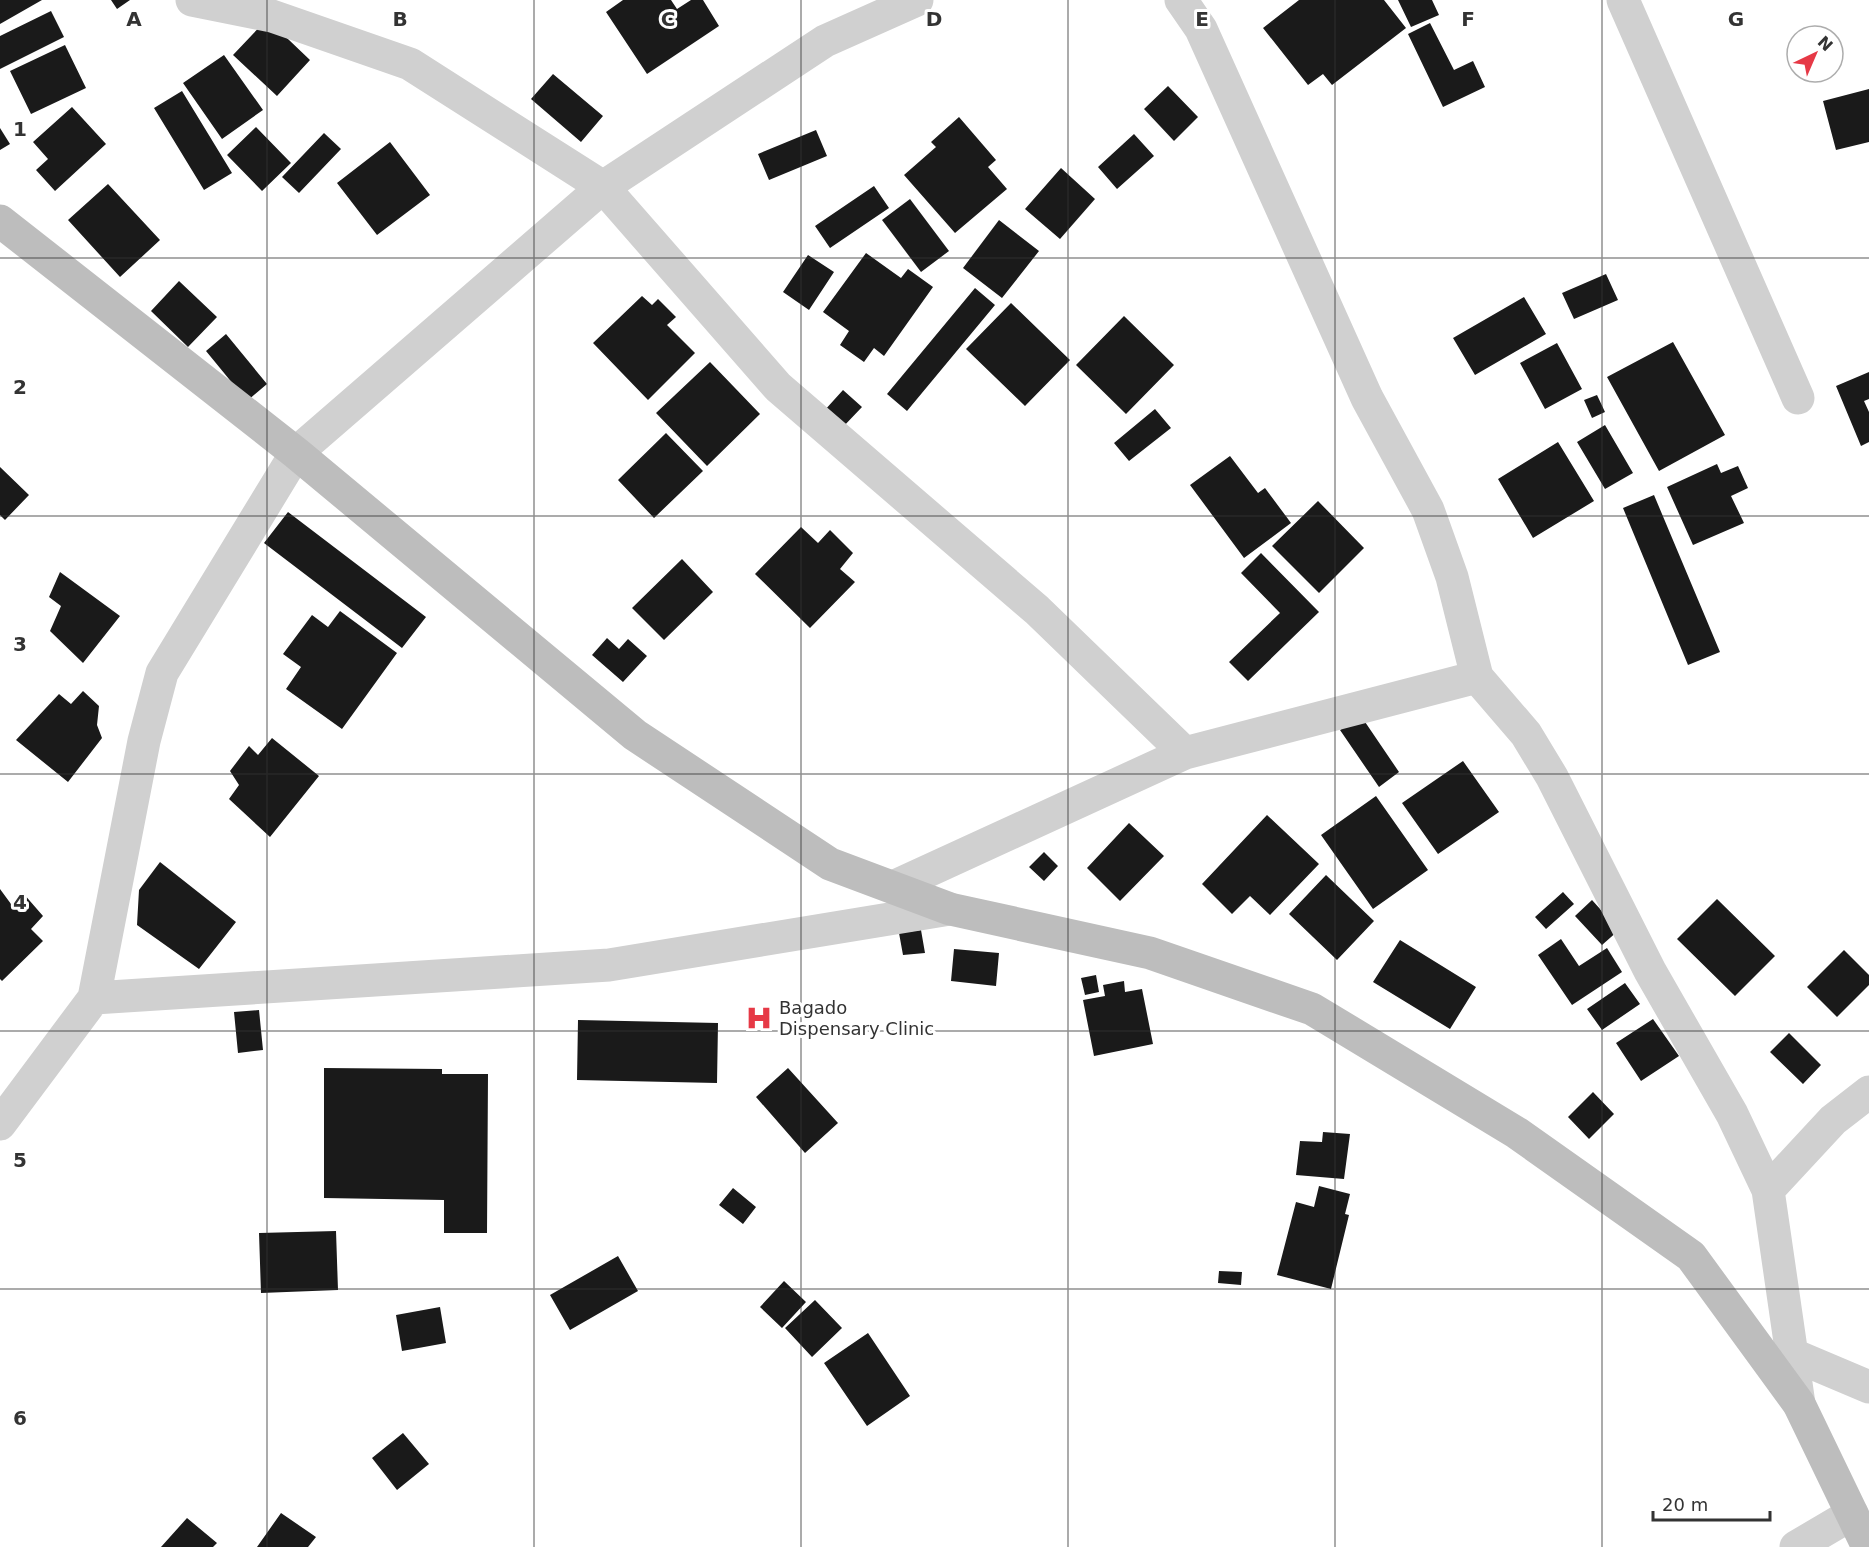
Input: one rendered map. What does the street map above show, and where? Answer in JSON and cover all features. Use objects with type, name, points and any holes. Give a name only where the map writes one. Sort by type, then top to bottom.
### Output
[{"type":"street","points":[[192,0],[272,16],[410,64],[603,187],[778,387],[1037,610],[1185,753]]},
{"type":"street","points":[[0,1124],[94,998],[144,741],[162,673],[296,453],[603,187],[825,41],[917,0]]},
{"type":"street","points":[[1181,0],[1201,28],[1367,398],[1428,510],[1452,577],[1477,677],[1526,734],[1552,777],[1650,971],[1732,1114],[1768,1190],[1799,1404]]},
{"type":"street","points":[[1626,1],[1798,398]]},
{"type":"street","points":[[0,221],[296,453],[635,735],[830,864],[950,909],[1150,953],[1312,1009],[1517,1133],[1690,1256],[1799,1404],[1868,1547]]},
{"type":"street","points":[[893,887],[1185,753],[1477,677]]},
{"type":"street","points":[[94,998],[609,965],[950,909]]},
{"type":"street","points":[[1768,1190],[1833,1120],[1869,1092]]},
{"type":"street","points":[[1791,1354],[1869,1387]]},
{"type":"street","points":[[1796,1547],[1852,1514]]},
{"type":"building","points":[[0,0],[42,0],[0,24]]},
{"type":"building","points":[[111,0],[130,0],[117,9]]},
{"type":"building","points":[[623,0],[671,0],[677,9],[691,0],[703,0],[719,26],[647,74],[606,12]]},
{"type":"building","points":[[1299,0],[1384,0],[1406,28],[1332,85],[1323,74],[1308,85],[1263,28]]},
{"type":"building","points":[[1398,0],[1432,0],[1439,15],[1411,27]]},
{"type":"building","points":[[51,11],[64,37],[0,69],[0,36]]},
{"type":"building","points":[[267,19],[310,60],[277,96],[233,55]]},
{"type":"building","points":[[1430,23],[1454,70],[1473,61],[1485,87],[1443,107],[1408,34]]},
{"type":"building","points":[[65,45],[86,88],[31,114],[10,71]]},
{"type":"building","points":[[224,55],[263,110],[222,139],[183,83]]},
{"type":"building","points":[[553,74],[603,116],[581,142],[531,99]]},
{"type":"building","points":[[1168,86],[1198,117],[1174,141],[1144,109]]},
{"type":"building","points":[[1869,89],[1869,142],[1836,150],[1823,101]]},
{"type":"building","points":[[182,91],[232,173],[204,190],[154,108]]},
{"type":"building","points":[[72,107],[106,144],[55,191],[36,170],[48,159],[33,142]]},
{"type":"building","points":[[959,117],[996,160],[988,167],[1007,189],[955,233],[904,175],[936,147],[931,142]]},
{"type":"building","points":[[256,127],[291,163],[262,191],[227,155]]},
{"type":"building","points":[[0,128],[10,144],[0,150]]},
{"type":"building","points":[[816,130],[827,156],[769,180],[758,154]]},
{"type":"building","points":[[324,133],[341,149],[299,193],[282,177]]},
{"type":"building","points":[[1134,134],[1154,156],[1117,189],[1098,167]]},
{"type":"building","points":[[390,142],[430,195],[377,235],[337,183]]},
{"type":"building","points":[[1061,168],[1095,199],[1060,239],[1025,209]]},
{"type":"building","points":[[108,184],[160,240],[120,277],[68,220]]},
{"type":"building","points":[[874,186],[889,208],[830,248],[815,226]]},
{"type":"building","points":[[910,199],[949,251],[921,272],[882,220]]},
{"type":"building","points":[[999,220],[1039,251],[1002,298],[963,268]]},
{"type":"building","points":[[866,253],[901,278],[908,269],[933,287],[884,356],[874,348],[864,362],[840,345],[849,331],[823,312]]},
{"type":"building","points":[[808,255],[834,272],[809,310],[783,292]]},
{"type":"building","points":[[1606,274],[1618,300],[1574,319],[1562,293]]},
{"type":"building","points":[[179,281],[217,317],[188,347],[151,311]]},
{"type":"building","points":[[975,288],[995,305],[907,411],[887,394]]},
{"type":"building","points":[[642,296],[652,305],[658,299],[676,317],[667,325],[695,353],[648,400],[593,343]]},
{"type":"building","points":[[1524,297],[1546,334],[1475,375],[1453,338]]},
{"type":"building","points":[[1011,303],[1070,360],[1025,406],[966,349]]},
{"type":"building","points":[[1124,316],[1174,365],[1126,414],[1076,365]]},
{"type":"building","points":[[226,334],[267,384],[247,401],[206,351]]},
{"type":"building","points":[[1673,342],[1725,435],[1659,471],[1607,377]]},
{"type":"building","points":[[1557,343],[1582,389],[1545,409],[1520,363]]},
{"type":"building","points":[[710,362],[760,414],[707,466],[656,413]]},
{"type":"building","points":[[1869,372],[1869,399],[1864,401],[1869,412],[1869,442],[1861,446],[1836,386]]},
{"type":"building","points":[[843,390],[862,407],[842,428],[824,411]]},
{"type":"building","points":[[1597,395],[1605,412],[1592,418],[1584,400]]},
{"type":"building","points":[[1155,409],[1171,428],[1129,461],[1114,443]]},
{"type":"building","points":[[1605,425],[1633,473],[1605,489],[1577,442]]},
{"type":"building","points":[[666,433],[703,471],[654,518],[618,480]]},
{"type":"building","points":[[1558,442],[1594,501],[1533,538],[1498,479]]},
{"type":"building","points":[[1230,456],[1258,493],[1265,488],[1291,523],[1244,558],[1190,485]]},
{"type":"building","points":[[1717,464],[1721,473],[1738,466],[1748,488],[1731,496],[1744,523],[1693,545],[1667,487]]},
{"type":"building","points":[[0,467],[29,495],[5,520],[0,515]]},
{"type":"building","points":[[1654,495],[1720,652],[1688,665],[1623,508]]},
{"type":"building","points":[[1318,501],[1364,548],[1319,593],[1272,546]]},
{"type":"building","points":[[288,512],[426,617],[402,648],[264,543]]},
{"type":"building","points":[[801,527],[818,543],[830,530],[853,553],[840,569],[855,582],[810,628],[755,574]]},
{"type":"building","points":[[1261,553],[1319,612],[1248,681],[1229,662],[1280,613],[1241,573]]},
{"type":"building","points":[[682,559],[713,592],[664,640],[632,608]]},
{"type":"building","points":[[60,572],[120,616],[83,663],[50,631],[61,606],[49,597]]},
{"type":"building","points":[[340,611],[397,653],[342,729],[286,689],[301,667],[283,654],[312,615],[328,627]]},
{"type":"building","points":[[607,638],[619,649],[628,639],[647,656],[623,682],[592,655]]},
{"type":"building","points":[[83,691],[99,706],[97,725],[102,738],[68,782],[16,740],[59,694],[71,704]]},
{"type":"building","points":[[1361,716],[1399,772],[1379,787],[1340,730]]},
{"type":"building","points":[[272,738],[319,776],[270,837],[229,799],[239,785],[230,771],[249,746],[258,755]]},
{"type":"building","points":[[1463,761],[1499,812],[1438,854],[1402,803]]},
{"type":"building","points":[[1376,796],[1428,870],[1373,909],[1321,835]]},
{"type":"building","points":[[1267,815],[1319,864],[1270,915],[1250,896],[1232,914],[1202,884]]},
{"type":"building","points":[[1129,823],[1164,856],[1120,901],[1087,868]]},
{"type":"building","points":[[1044,852],[1058,866],[1044,881],[1029,867]]},
{"type":"building","points":[[160,862],[236,922],[199,969],[137,925],[139,890]]},
{"type":"building","points":[[1326,875],[1374,921],[1337,960],[1289,914]]},
{"type":"building","points":[[0,889],[11,904],[23,893],[43,916],[31,929],[43,941],[2,981],[0,979]]},
{"type":"building","points":[[1563,892],[1574,904],[1546,929],[1535,917]]},
{"type":"building","points":[[1717,899],[1775,956],[1735,996],[1677,939]]},
{"type":"building","points":[[1592,900],[1619,930],[1602,945],[1575,916]]},
{"type":"building","points":[[921,930],[925,953],[903,955],[899,933]]},
{"type":"building","points":[[1561,939],[1579,966],[1607,948],[1622,972],[1572,1005],[1538,955]]},
{"type":"building","points":[[1400,940],[1476,987],[1450,1029],[1373,982]]},
{"type":"building","points":[[954,949],[999,953],[996,986],[951,981]]},
{"type":"building","points":[[1844,950],[1869,975],[1869,985],[1837,1017],[1807,987]]},
{"type":"building","points":[[1096,975],[1099,992],[1085,995],[1081,978]]},
{"type":"building","points":[[1124,981],[1125,992],[1142,989],[1153,1044],[1094,1056],[1083,1000],[1105,996],[1103,985]]},
{"type":"building","points":[[1625,983],[1640,1004],[1602,1030],[1587,1009]]},
{"type":"building","points":[[259,1010],[263,1050],[238,1053],[234,1012]]},
{"type":"building","points":[[1653,1019],[1679,1056],[1641,1081],[1616,1043]]},
{"type":"building","points":[[578,1020],[718,1023],[717,1083],[577,1080]]},
{"type":"building","points":[[1789,1033],[1821,1065],[1803,1084],[1770,1052]]},
{"type":"building","points":[[324,1068],[442,1069],[442,1074],[488,1074],[487,1233],[444,1233],[444,1200],[324,1198]]},
{"type":"building","points":[[788,1068],[838,1123],[805,1153],[756,1097]]},
{"type":"building","points":[[1593,1092],[1614,1114],[1589,1139],[1568,1117]]},
{"type":"building","points":[[1323,1132],[1350,1134],[1344,1179],[1296,1175],[1300,1141],[1322,1142]]},
{"type":"building","points":[[1319,1186],[1350,1194],[1345,1214],[1349,1215],[1331,1289],[1277,1275],[1296,1202],[1314,1207]]},
{"type":"building","points":[[733,1188],[756,1207],[743,1224],[719,1205]]},
{"type":"building","points":[[336,1231],[338,1290],[261,1293],[259,1233]]},
{"type":"building","points":[[618,1256],[638,1291],[570,1330],[550,1295]]},
{"type":"building","points":[[1219,1271],[1242,1272],[1241,1285],[1218,1283]]},
{"type":"building","points":[[784,1281],[806,1302],[782,1328],[760,1307]]},
{"type":"building","points":[[815,1300],[842,1328],[812,1357],[785,1328]]},
{"type":"building","points":[[440,1307],[446,1343],[402,1351],[396,1315]]},
{"type":"building","points":[[868,1333],[910,1396],[867,1426],[824,1363]]},
{"type":"building","points":[[403,1433],[429,1464],[397,1490],[372,1458]]},
{"type":"building","points":[[281,1513],[316,1537],[308,1547],[257,1547]]},
{"type":"building","points":[[187,1518],[217,1543],[213,1547],[161,1547]]},
{"type":"place","name":"Bagado Dispensary Clinic","points":[[759,1018]]}]
